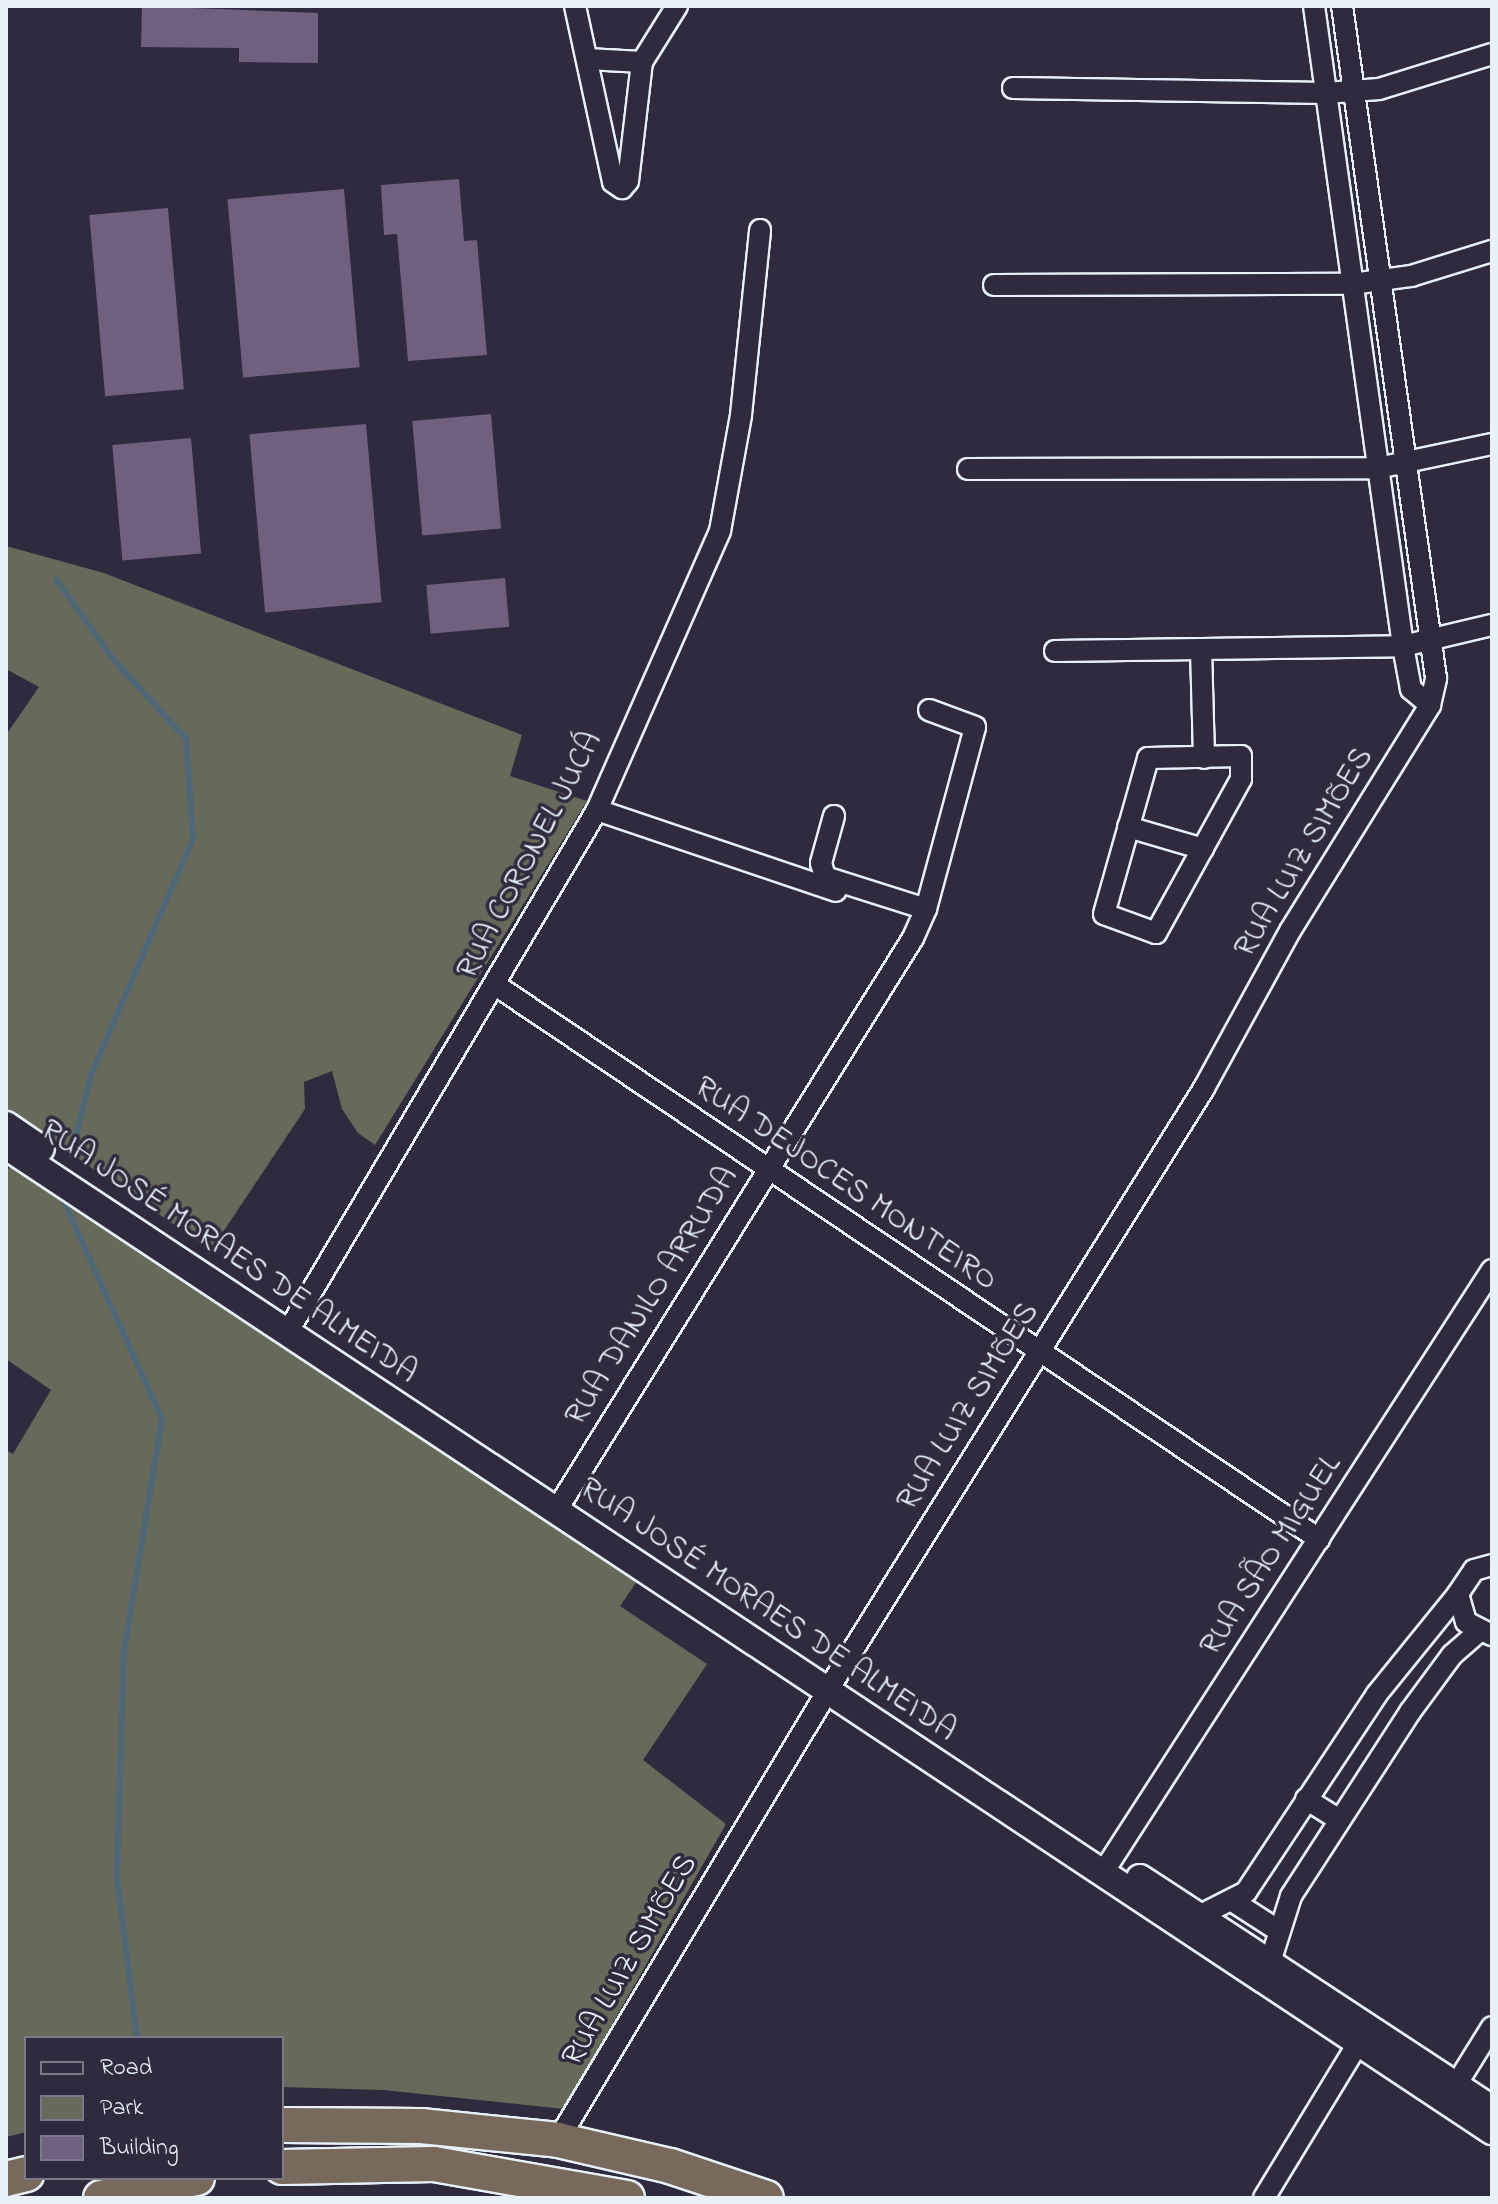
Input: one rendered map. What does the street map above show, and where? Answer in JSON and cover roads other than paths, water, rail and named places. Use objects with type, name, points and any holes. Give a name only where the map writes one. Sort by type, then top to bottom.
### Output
[{"type":"highway","points":[[284,2125],[421,2126],[558,2140],[670,2166],[766,2198]]},
{"type":"highway","points":[[284,2167],[434,2164],[536,2190],[627,2198]]},
{"type":"highway","points":[[101,2198],[187,2180]]},
{"type":"street","points":[[575,6],[613,182],[622,188],[628,181],[642,62],[677,6]]},
{"type":"street","points":[[1314,6],[1403,646],[1411,689],[1430,705],[1436,678],[1342,6]]},
{"type":"street","points":[[1013,88],[1355,91],[1379,89],[1492,54]]},
{"type":"street","points":[[587,59],[642,62]]},
{"type":"street","name":"RUA CORONEL JUCÁ","points":[[292,1326],[497,986],[597,810],[725,518],[760,230]]},
{"type":"street","points":[[994,285],[1352,284],[1381,280],[1492,251]]},
{"type":"street","points":[[968,469],[1378,468],[1492,444]]},
{"type":"street","points":[[1055,651],[1403,646],[1492,625]]},
{"type":"street","points":[[1201,649],[1204,758]]},
{"type":"street","name":"RUA LUIZ SIMÕES","points":[[558,2140],[832,1684],[1204,1088],[1290,931],[1430,705]]},
{"type":"street","name":"RUA DANILO ARRUDA","points":[[561,1504],[924,915],[975,727],[929,710]]},
{"type":"street","points":[[1241,756],[1241,779],[1156,933],[1104,914],[1148,758],[1204,758],[1241,756]]},
{"type":"street","points":[[597,810],[924,915]]},
{"type":"street","points":[[834,816],[821,863],[825,877],[924,915]]},
{"type":"street","points":[[1128,827],[1203,849]]},
{"type":"street","name":"RUA DEJOCES MONTEIRO","points":[[497,986],[766,1170],[1319,1539]]},
{"type":"street","name":"RUA JOSÉ MORAES DE ALMEIDA","points":[[12,1146],[292,1326],[1363,2035],[1492,2131]]},
{"type":"street","name":"RUA SÃO MIGUEL","points":[[1106,1867],[1492,1270]]},
{"type":"street","points":[[1199,1916],[1234,1902],[1257,1876],[1356,1726],[1474,1570],[1492,1565]]},
{"type":"street","points":[[1267,1972],[1291,1896],[1339,1820],[1452,1655],[1485,1634],[1466,1622],[1458,1594]]},
{"type":"street","points":[[1356,1726],[1387,1746]]},
{"type":"street","points":[[1306,1799],[1339,1820]]},
{"type":"street","name":"RUA JOSÉ MORAES DE ALMEIDA","points":[[1106,1867],[1199,1916],[1267,1972]]},
{"type":"street","points":[[1234,1902],[1279,1931]]},
{"type":"street","points":[[1456,2085],[1492,2027]]},
{"type":"street","points":[[1264,2198],[1363,2035]]},
{"type":"street","name":"RUA JOSÉ MORAES DE ALMEIDA","points":[[1363,2035],[1456,2085],[1492,2109]]},
{"type":"waterway","points":[[56,579],[113,659],[186,739],[193,839],[91,1075],[71,1155]]},
{"type":"waterway","points":[[60,1193],[162,1419],[124,1650],[117,1878],[137,2036]]}]
